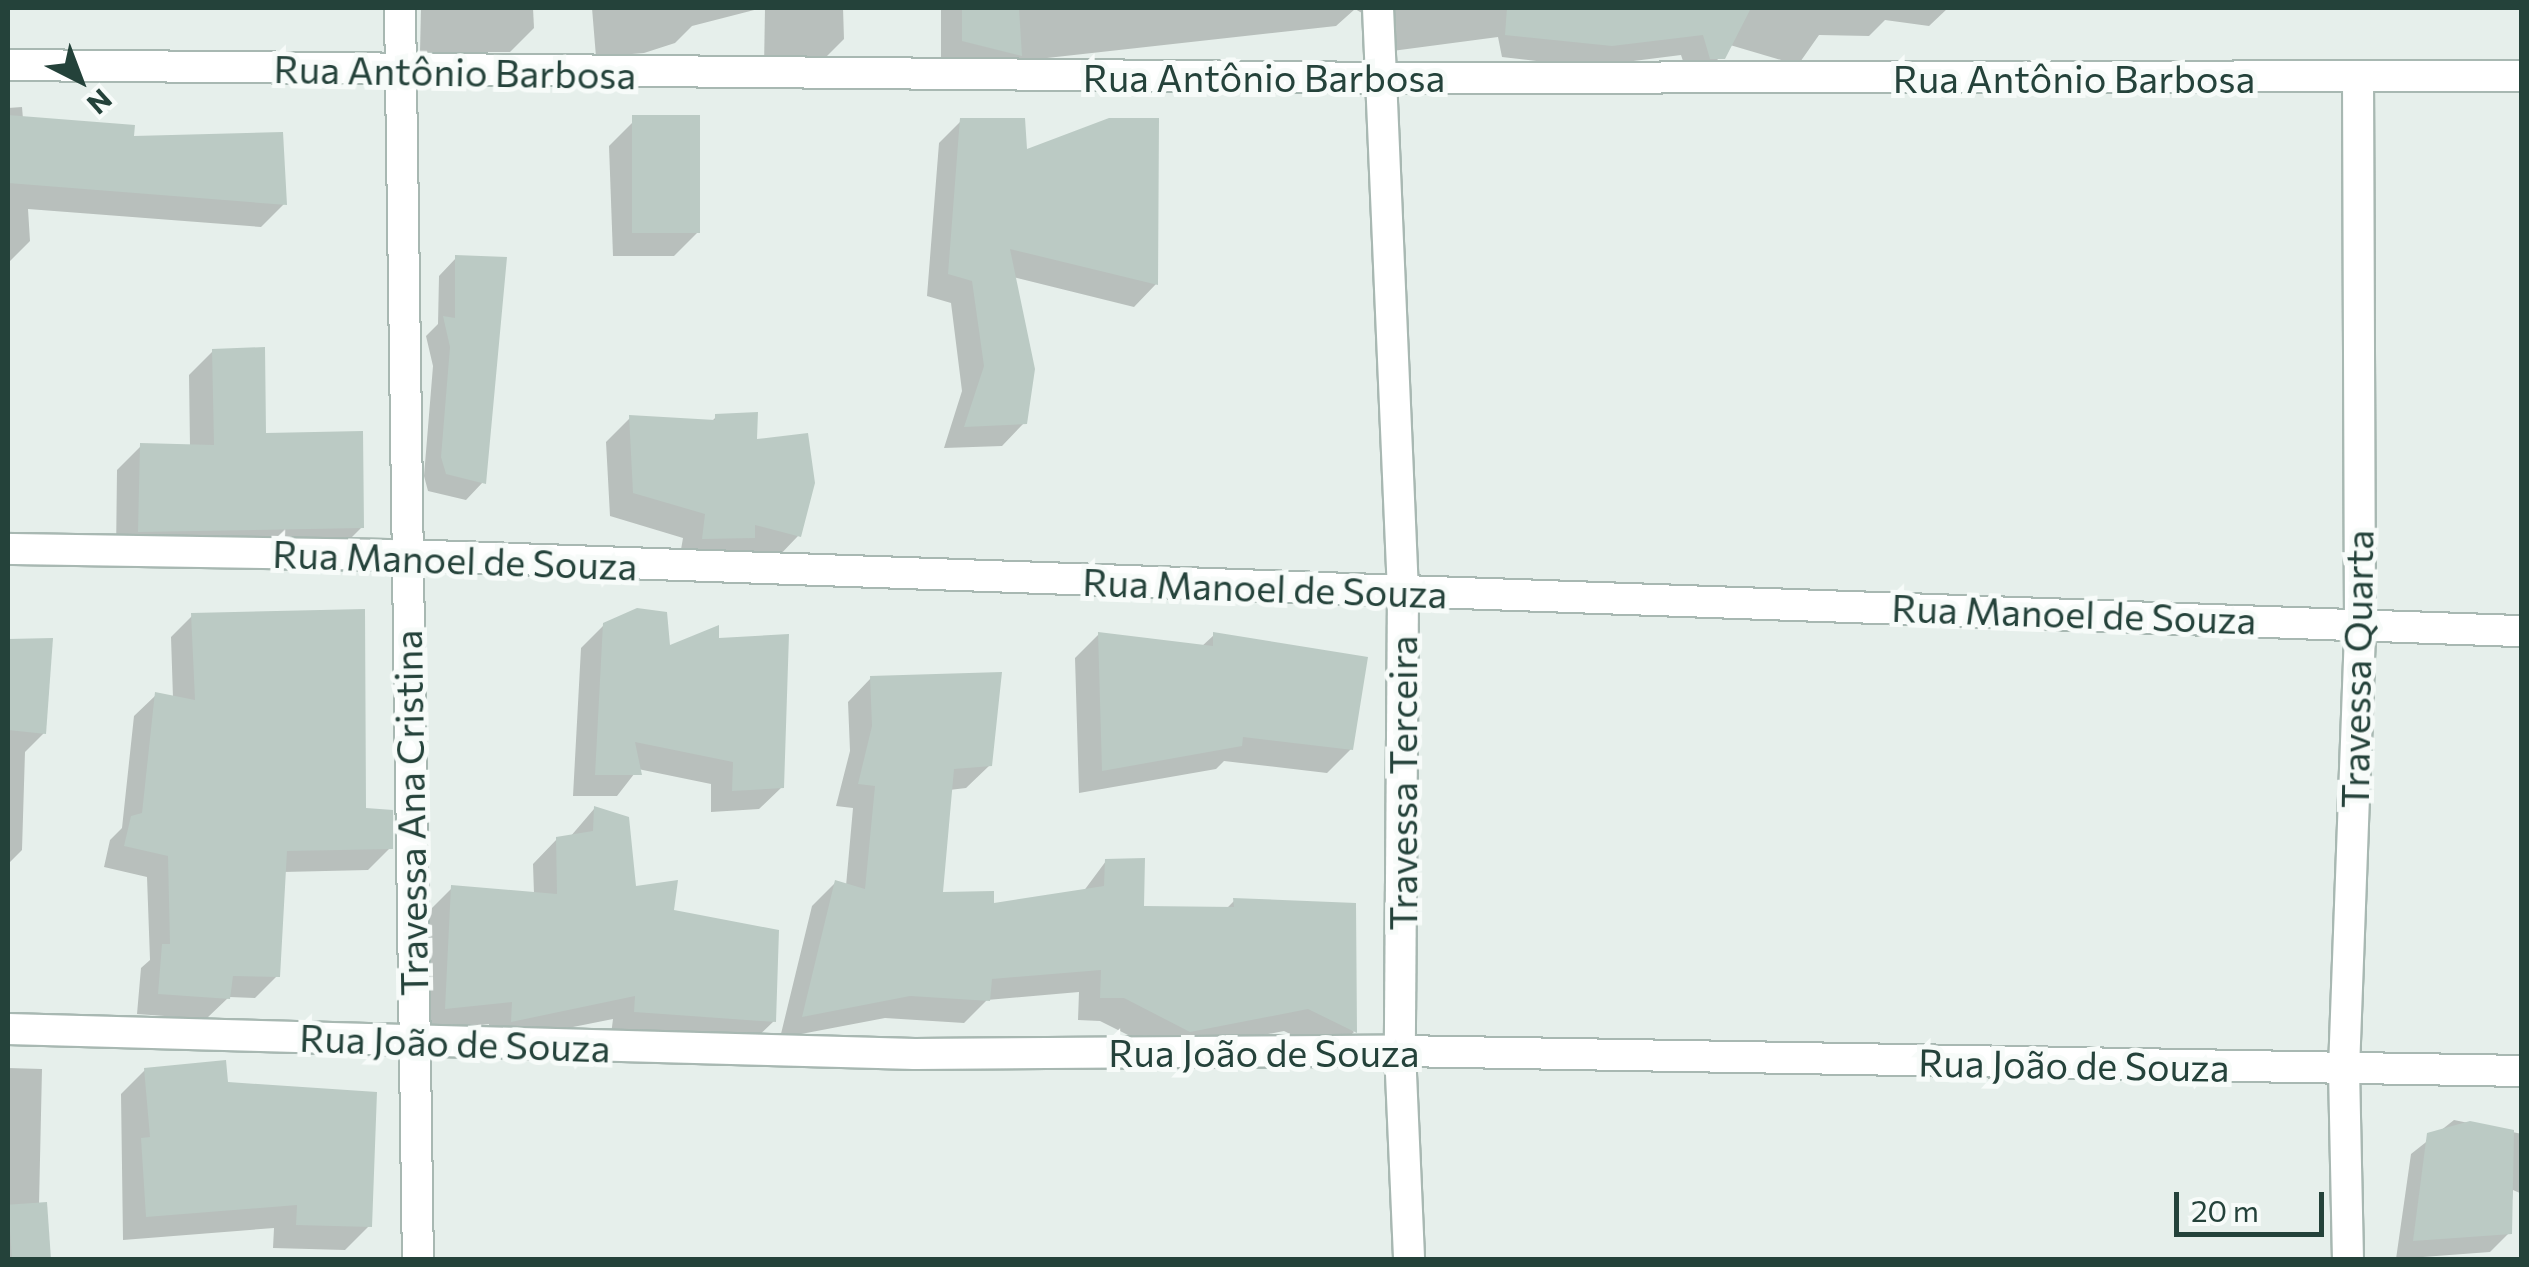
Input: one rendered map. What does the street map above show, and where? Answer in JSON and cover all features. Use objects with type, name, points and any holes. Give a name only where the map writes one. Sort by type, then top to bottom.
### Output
[{"type":"street","name":"Travessa Ana Cristina","points":[[400,8],[404,555],[418,1260]]},
{"type":"street","name":"Travessa Terceira","points":[[1378,8],[1403,593],[1400,1051],[1409,1260]]},
{"type":"street","name":"Rua Antônio Barbosa","points":[[8,65],[1380,78],[2522,76]]},
{"type":"street","name":"Travessa Quarta","points":[[2348,1260],[2344,1069],[2360,622],[2358,78]]},
{"type":"street","name":"Rua Manoel de Souza","points":[[8,549],[404,555],[1403,593],[2360,622],[2522,631]]},
{"type":"street","name":"Rua João de Souza","points":[[8,1029],[915,1054],[1400,1051],[2522,1071]]},
{"type":"building","points":[[962,8],[1019,8],[1022,56],[962,41]]},
{"type":"building","points":[[1507,8],[1751,8],[1725,59],[1710,59],[1703,35],[1612,46],[1505,35]]},
{"type":"building","points":[[8,115],[135,125],[134,136],[283,132],[287,205],[8,183]]},
{"type":"building","points":[[632,115],[700,115],[700,233],[632,233]]},
{"type":"building","points":[[960,118],[1025,118],[1027,149],[1109,118],[1159,118],[1158,285],[1010,249],[1035,369],[1027,424],[964,427],[984,366],[972,281],[948,274]]},
{"type":"building","points":[[455,255],[507,257],[486,484],[446,474],[441,457],[450,347],[443,316],[455,318]]},
{"type":"building","points":[[265,347],[266,433],[363,431],[364,528],[138,532],[140,443],[214,445],[212,349]]},
{"type":"building","points":[[758,412],[757,439],[808,433],[815,483],[801,537],[755,525],[755,538],[702,539],[705,514],[633,493],[629,415],[715,420],[715,414]]},
{"type":"building","points":[[637,608],[667,612],[670,645],[719,625],[719,638],[789,634],[784,788],[732,791],[733,762],[635,742],[642,775],[595,775],[603,623]]},
{"type":"building","points":[[365,609],[366,808],[393,810],[393,849],[287,851],[280,977],[233,976],[230,999],[158,994],[162,944],[170,944],[168,856],[124,846],[131,816],[142,813],[155,692],[195,700],[191,613]]},
{"type":"building","points":[[1098,632],[1213,646],[1213,632],[1368,657],[1353,750],[1243,737],[1242,746],[1102,771]]},
{"type":"building","points":[[53,638],[46,734],[8,730],[8,639]]},
{"type":"building","points":[[1002,672],[992,766],[954,769],[943,892],[994,891],[994,903],[1104,886],[1105,859],[1145,858],[1144,906],[1234,907],[1233,898],[1356,903],[1357,1033],[1308,1009],[1190,1032],[1124,998],[1100,998],[1101,970],[992,979],[990,1001],[910,996],[802,1017],[835,880],[865,889],[875,786],[858,784],[872,726],[870,676]]},
{"type":"building","points":[[594,806],[629,817],[636,886],[678,880],[674,910],[779,930],[776,1022],[634,1012],[635,996],[511,1022],[512,1002],[445,1009],[451,885],[557,894],[556,837],[593,831]]},
{"type":"building","points":[[226,1060],[228,1082],[377,1092],[372,1227],[296,1225],[297,1205],[146,1217],[141,1138],[150,1137],[144,1068]]},
{"type":"building","points":[[2470,1121],[2514,1130],[2512,1234],[2413,1241],[2427,1133]]},
{"type":"building","points":[[47,1202],[51,1260],[12,1260],[8,1205]]}]
